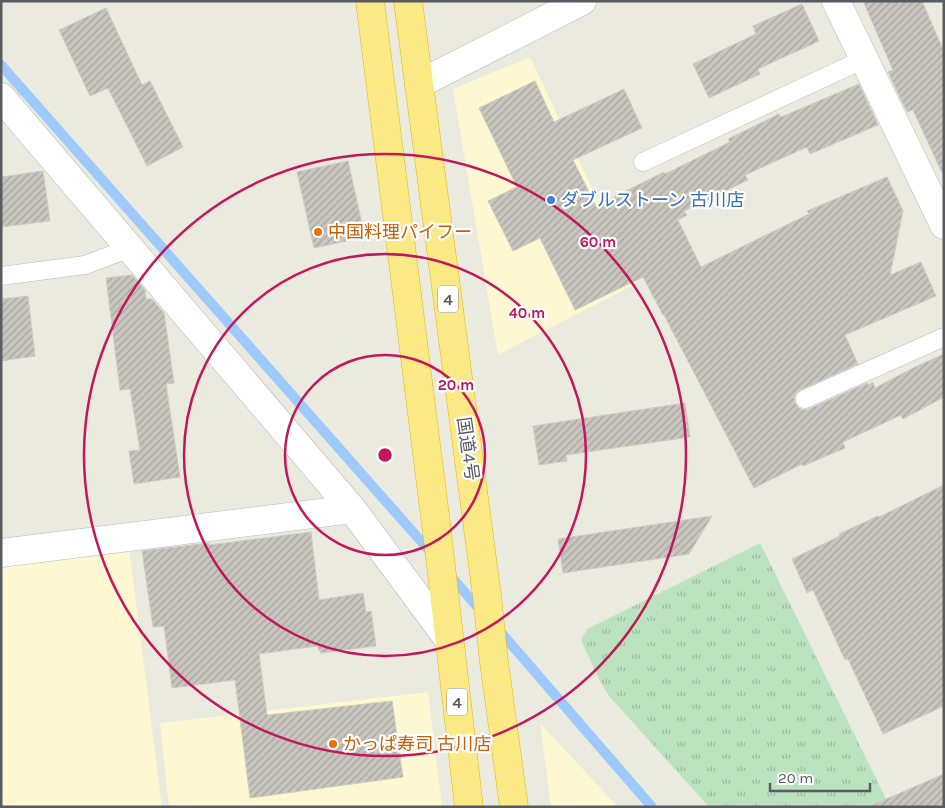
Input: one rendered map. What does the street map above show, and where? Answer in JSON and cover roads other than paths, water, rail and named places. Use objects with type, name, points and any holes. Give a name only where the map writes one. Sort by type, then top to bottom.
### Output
[{"type":"highway","name":"4","points":[[370,1],[445,596],[469,807]]},
{"type":"highway","name":"国道4号","points":[[408,1],[514,807]]},
{"type":"street","points":[[419,84],[582,1]]},
{"type":"street","points":[[836,1],[944,225]]},
{"type":"street","points":[[1,97],[352,509],[449,640]]},
{"type":"street","points":[[1,552],[352,509]]},
{"type":"lane","points":[[643,162],[864,59]]},
{"type":"lane","points":[[1,276],[85,265],[130,248]]},
{"type":"lane","points":[[805,399],[944,337]]},
{"type":"waterway","points":[[1,65],[434,556]]},
{"type":"waterway","points":[[448,573],[481,611]]},
{"type":"waterway","points":[[498,629],[652,807]]},
{"type":"place","name":"ダブルストーン 古川店","points":[[551,200]]},
{"type":"place","name":"中国料理パイフー","points":[[318,232]]},
{"type":"place","name":"かっぱ寿司 古川店","points":[[333,744]]}]
